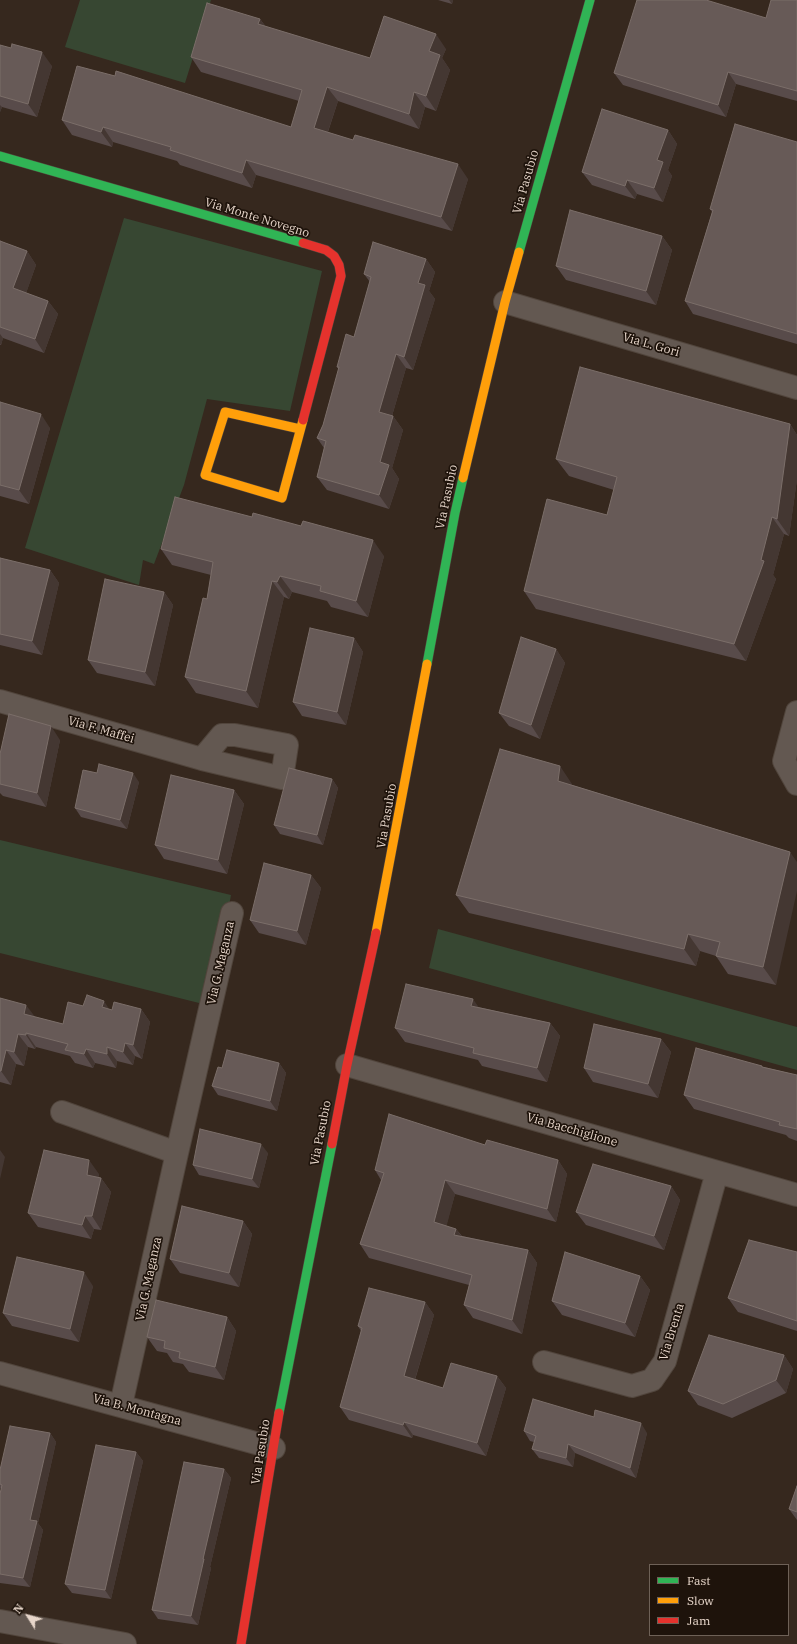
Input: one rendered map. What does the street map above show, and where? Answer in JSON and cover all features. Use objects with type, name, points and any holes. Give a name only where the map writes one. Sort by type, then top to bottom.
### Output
[{"type":"street","name":"Via Pasubio","points":[[241,1644],[280,1408],[347,1065],[384,897],[455,512],[505,302],[590,0]]},
{"type":"street","name":"Via Monte Novegno","points":[[0,156],[326,250],[334,256],[339,265],[341,276],[282,498],[205,475],[225,412],[300,429]]},
{"type":"street","name":"Via L. Gori","points":[[505,302],[797,388]]},
{"type":"street","name":"Via F. Maffei","points":[[0,701],[202,759]]},
{"type":"street","points":[[797,712],[784,761],[797,784]]},
{"type":"street","name":"Via G. Maganza","points":[[121,1405],[176,1153],[232,913]]},
{"type":"street","name":"Via Bacchiglione","points":[[347,1065],[797,1195]]},
{"type":"street","points":[[62,1112],[176,1153]]},
{"type":"street","name":"Via Brenta","points":[[544,1362],[632,1386],[652,1380],[665,1361],[717,1172]]},
{"type":"street","name":"Via B. Montagna","points":[[0,1373],[274,1448]]},
{"type":"street","points":[[0,1621],[126,1644]]},
{"type":"green space","points":[[80,0],[211,0],[185,83],[65,47]]},
{"type":"green space","points":[[124,218],[322,271],[290,411],[207,399],[184,485],[154,564],[143,560],[139,585],[25,548]]},
{"type":"green space","points":[[0,840],[231,895],[211,1006],[0,953]]},
{"type":"green space","points":[[438,929],[797,1027],[797,1070],[429,968]]},
{"type":"building","points":[[637,0],[706,0],[766,18],[771,0],[797,0],[797,91],[728,72],[718,105],[614,73]]},
{"type":"building","points":[[207,3],[260,19],[258,24],[370,58],[384,16],[436,34],[429,51],[440,55],[426,96],[414,92],[409,114],[327,87],[314,128],[353,140],[355,135],[458,164],[441,217],[246,160],[242,173],[170,150],[171,147],[103,127],[101,132],[62,120],[77,66],[115,76],[116,71],[291,127],[302,90],[191,57]]},
{"type":"building","points":[[12,44],[42,52],[28,104],[0,96],[0,45],[11,48]]},
{"type":"building","points":[[602,109],[668,130],[657,160],[663,162],[654,188],[627,180],[625,186],[582,172]]},
{"type":"building","points":[[735,124],[797,142],[797,334],[685,301],[713,210],[710,209]]},
{"type":"building","points":[[570,210],[662,236],[646,291],[556,266]]},
{"type":"building","points":[[0,241],[27,251],[13,288],[48,301],[35,339],[0,327]]},
{"type":"building","points":[[373,242],[426,259],[418,283],[425,285],[404,357],[396,354],[379,412],[393,416],[380,462],[389,465],[379,495],[317,477],[326,441],[317,438],[323,425],[339,367],[337,367],[346,334],[354,337],[371,277],[364,274]]},
{"type":"building","points":[[580,367],[790,424],[777,519],[772,517],[761,560],[764,561],[734,644],[524,591],[547,499],[607,515],[617,477],[556,459]]},
{"type":"building","points":[[0,402],[41,414],[19,490],[0,485]]},
{"type":"building","points":[[175,497],[252,517],[253,513],[301,526],[303,521],[373,540],[356,601],[320,591],[321,586],[280,576],[277,582],[272,581],[246,691],[185,677],[203,598],[207,599],[213,562],[161,549]]},
{"type":"building","points":[[0,558],[50,570],[32,641],[0,634]]},
{"type":"building","points":[[105,579],[164,592],[145,672],[88,660]]},
{"type":"building","points":[[310,628],[354,638],[337,712],[293,702]]},
{"type":"building","points":[[521,637],[556,649],[531,725],[499,713]]},
{"type":"building","points":[[9,714],[51,726],[37,793],[0,784],[0,754]]},
{"type":"building","points":[[500,749],[560,766],[558,781],[790,852],[763,967],[716,956],[720,942],[688,934],[684,949],[456,895]]},
{"type":"building","points":[[99,764],[133,773],[120,820],[75,808],[83,770],[97,773]]},
{"type":"building","points":[[289,768],[332,779],[317,835],[274,825]]},
{"type":"building","points":[[171,775],[234,790],[218,860],[155,845]]},
{"type":"building","points":[[264,863],[311,875],[297,931],[250,920]]},
{"type":"building","points":[[406,984],[473,999],[471,1006],[550,1023],[537,1068],[473,1053],[474,1048],[395,1028]]},
{"type":"building","points":[[87,995],[104,1001],[102,1007],[112,1010],[114,1002],[141,1009],[133,1045],[125,1043],[123,1052],[107,1047],[107,1054],[86,1049],[84,1054],[65,1050],[68,1044],[26,1033],[26,1035],[18,1034],[14,1052],[6,1050],[0,1071],[0,998],[26,1005],[24,1014],[63,1024],[68,1002],[83,1006]]},
{"type":"building","points":[[594,1024],[661,1039],[648,1084],[584,1068]]},
{"type":"building","points":[[696,1048],[762,1067],[797,1075],[797,1129],[779,1125],[780,1122],[684,1095]]},
{"type":"building","points":[[227,1050],[279,1063],[270,1101],[212,1086],[218,1067],[222,1068]]},
{"type":"building","points":[[389,1114],[485,1145],[487,1140],[558,1160],[547,1209],[445,1180],[434,1222],[456,1229],[454,1235],[528,1250],[512,1320],[464,1305],[472,1275],[360,1244],[384,1173],[375,1170]]},
{"type":"building","points":[[200,1129],[261,1144],[252,1179],[193,1165]]},
{"type":"building","points":[[44,1150],[89,1160],[87,1175],[101,1178],[92,1216],[85,1216],[82,1225],[28,1213]]},
{"type":"building","points":[[593,1164],[671,1186],[654,1236],[576,1212]]},
{"type":"building","points":[[182,1206],[243,1221],[229,1273],[170,1259]]},
{"type":"building","points":[[749,1240],[797,1252],[797,1321],[728,1298]]},
{"type":"building","points":[[565,1252],[640,1276],[625,1323],[552,1301]]},
{"type":"building","points":[[17,1257],[84,1272],[70,1329],[3,1313]]},
{"type":"building","points":[[369,1288],[425,1302],[404,1376],[443,1388],[451,1363],[497,1376],[477,1443],[404,1422],[403,1425],[340,1407],[362,1328],[358,1326]]},
{"type":"building","points":[[156,1300],[227,1317],[215,1367],[179,1358],[180,1352],[164,1348],[165,1341],[147,1337]]},
{"type":"building","points":[[709,1335],[784,1355],[776,1380],[723,1404],[688,1391]]},
{"type":"building","points":[[533,1399],[594,1417],[595,1410],[641,1423],[630,1468],[568,1444],[566,1458],[532,1449],[536,1436],[524,1431]]},
{"type":"building","points":[[10,1426],[50,1433],[30,1520],[37,1521],[23,1578],[0,1574],[0,1494],[2,1485],[0,1484],[0,1470]]},
{"type":"building","points":[[96,1445],[136,1452],[105,1590],[65,1584]]},
{"type":"building","points":[[184,1462],[224,1469],[191,1616],[152,1610]]},
{"type":"building","points":[[797,1486],[797,1512],[789,1509]]},
{"type":"traffic: fast","points":[[519,252],[590,0]]},
{"type":"traffic: fast","points":[[0,156],[303,243]]},
{"type":"traffic: fast","points":[[427,664],[455,513],[463,478]]},
{"type":"traffic: fast","points":[[279,1413],[332,1144]]},
{"type":"traffic: slow","points":[[463,478],[505,302],[519,252]]},
{"type":"traffic: slow","points":[[300,429],[225,412],[205,475],[282,498],[303,420]]},
{"type":"traffic: slow","points":[[376,933],[427,664]]},
{"type":"traffic: jam","points":[[303,243],[326,250],[334,256],[339,265],[341,276],[303,420]]},
{"type":"traffic: jam","points":[[332,1144],[347,1065],[376,933]]},
{"type":"traffic: jam","points":[[241,1644],[279,1413]]}]
